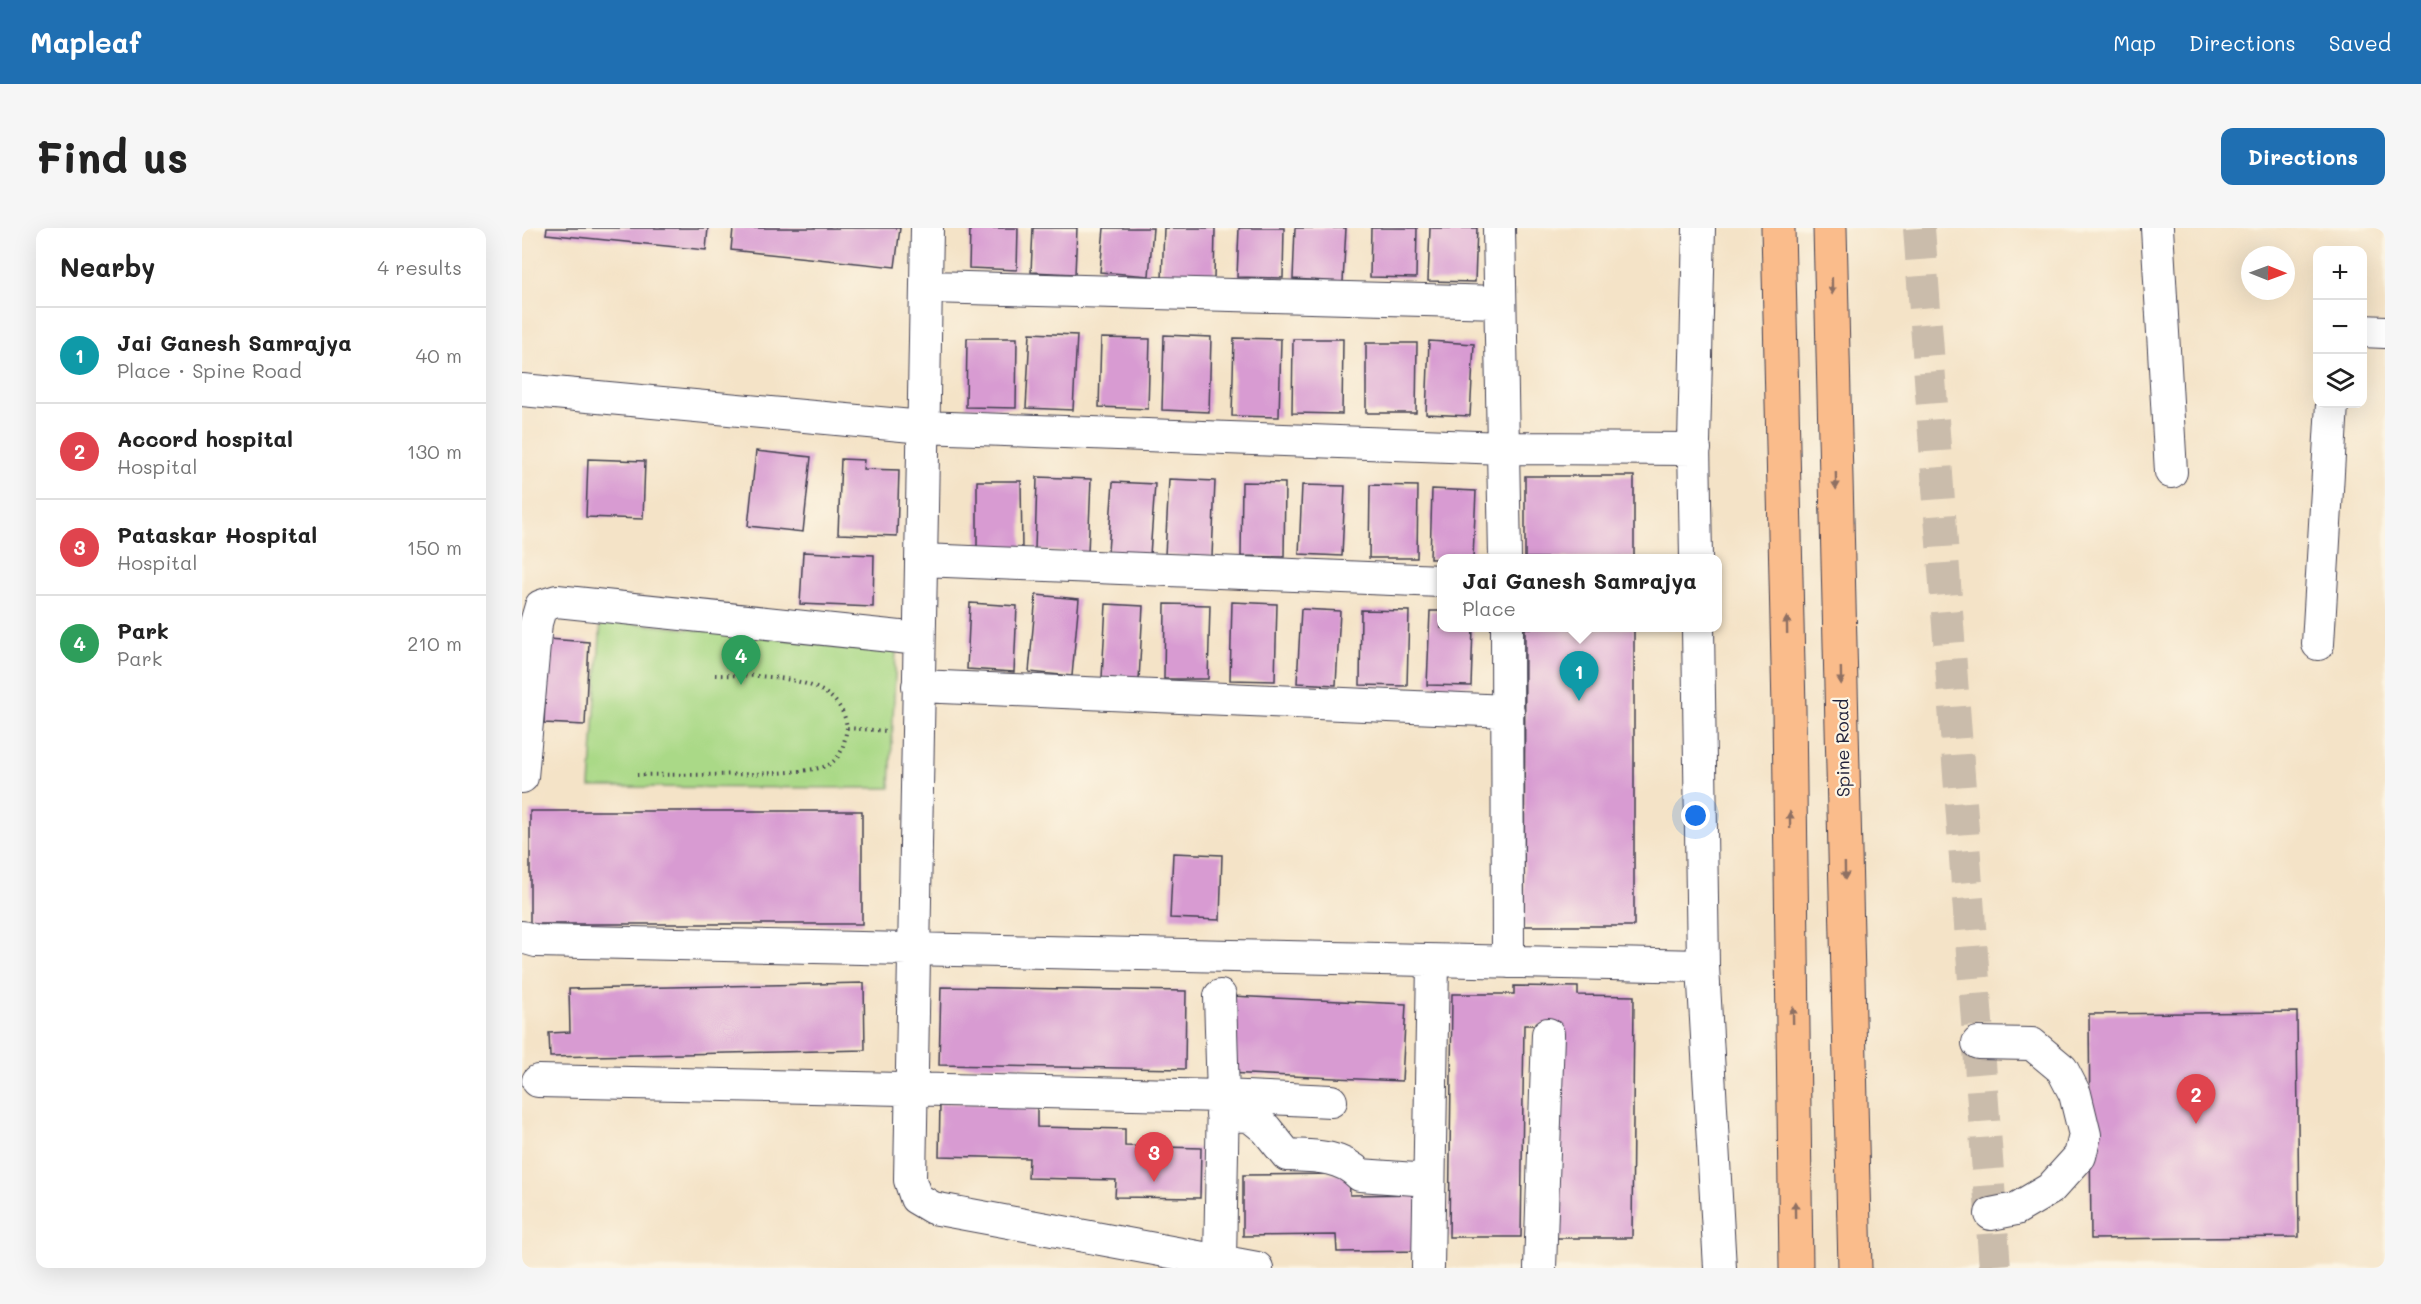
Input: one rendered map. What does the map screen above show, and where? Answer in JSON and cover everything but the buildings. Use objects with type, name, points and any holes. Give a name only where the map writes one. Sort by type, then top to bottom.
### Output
[{"type":"main road","points":[[1778,228],[1789,710],[1796,1268]]},
{"type":"main road","name":"Spine Road","points":[[1830,228],[1855,1268]]},
{"type":"street","points":[[927,228],[928,287],[923,427],[910,1180],[916,1198],[933,1208],[1257,1268]]},
{"type":"street","points":[[1499,228],[1505,554]]},
{"type":"street","points":[[1696,554],[1695,449],[1699,228]]},
{"type":"street","points":[[2157,228],[2171,472]]},
{"type":"street","points":[[928,287],[1500,302]]},
{"type":"street","points":[[2367,331],[2385,332]]},
{"type":"street","points":[[522,390],[923,427],[1504,448],[1695,449]]},
{"type":"street","points":[[2318,644],[2332,408]]},
{"type":"street","points":[[922,560],[1437,581]]},
{"type":"street","points":[[522,777],[536,623],[541,606],[557,602],[919,639]]},
{"type":"street","points":[[1507,632],[1508,962]]},
{"type":"street","points":[[1698,632],[1703,966],[1720,1268]]},
{"type":"street","points":[[918,686],[1508,711]]},
{"type":"street","points":[[522,937],[537,941],[1703,966]]},
{"type":"street","points":[[1428,1268],[1433,960]]},
{"type":"street","points":[[1220,996],[1223,1105],[1220,1261]]},
{"type":"street","points":[[1540,1268],[1548,1034]]},
{"type":"street","points":[[1978,1043],[2032,1044],[2062,1070],[2075,1094],[2085,1135],[2080,1156],[2050,1189],[2016,1209],[1991,1214]]},
{"type":"street","points":[[538,1081],[912,1089],[1223,1105],[1331,1101]]},
{"type":"street","points":[[1223,1105],[1250,1116],[1266,1129],[1287,1155],[1327,1157],[1351,1165],[1360,1175],[1429,1180]]},
{"type":"path","points":[[637,775],[798,772],[828,765],[843,752],[847,728],[845,712],[834,697],[778,677],[715,675]]},
{"type":"path","points":[[847,728],[918,733]]},
{"type":"green space","points":[[601,620],[896,650],[890,788],[590,787]]},
{"type":"tunnel","points":[[1919,228],[1995,1268]]},
{"type":"place","name":"Park","points":[[741,685]]},
{"type":"place","name":"Jai Ganesh Samrajya","points":[[1579,701]]},
{"type":"place","name":"Accord hospital","points":[[2196,1124]]},
{"type":"place","name":"Pataskar Hospital","points":[[1154,1182]]}]
